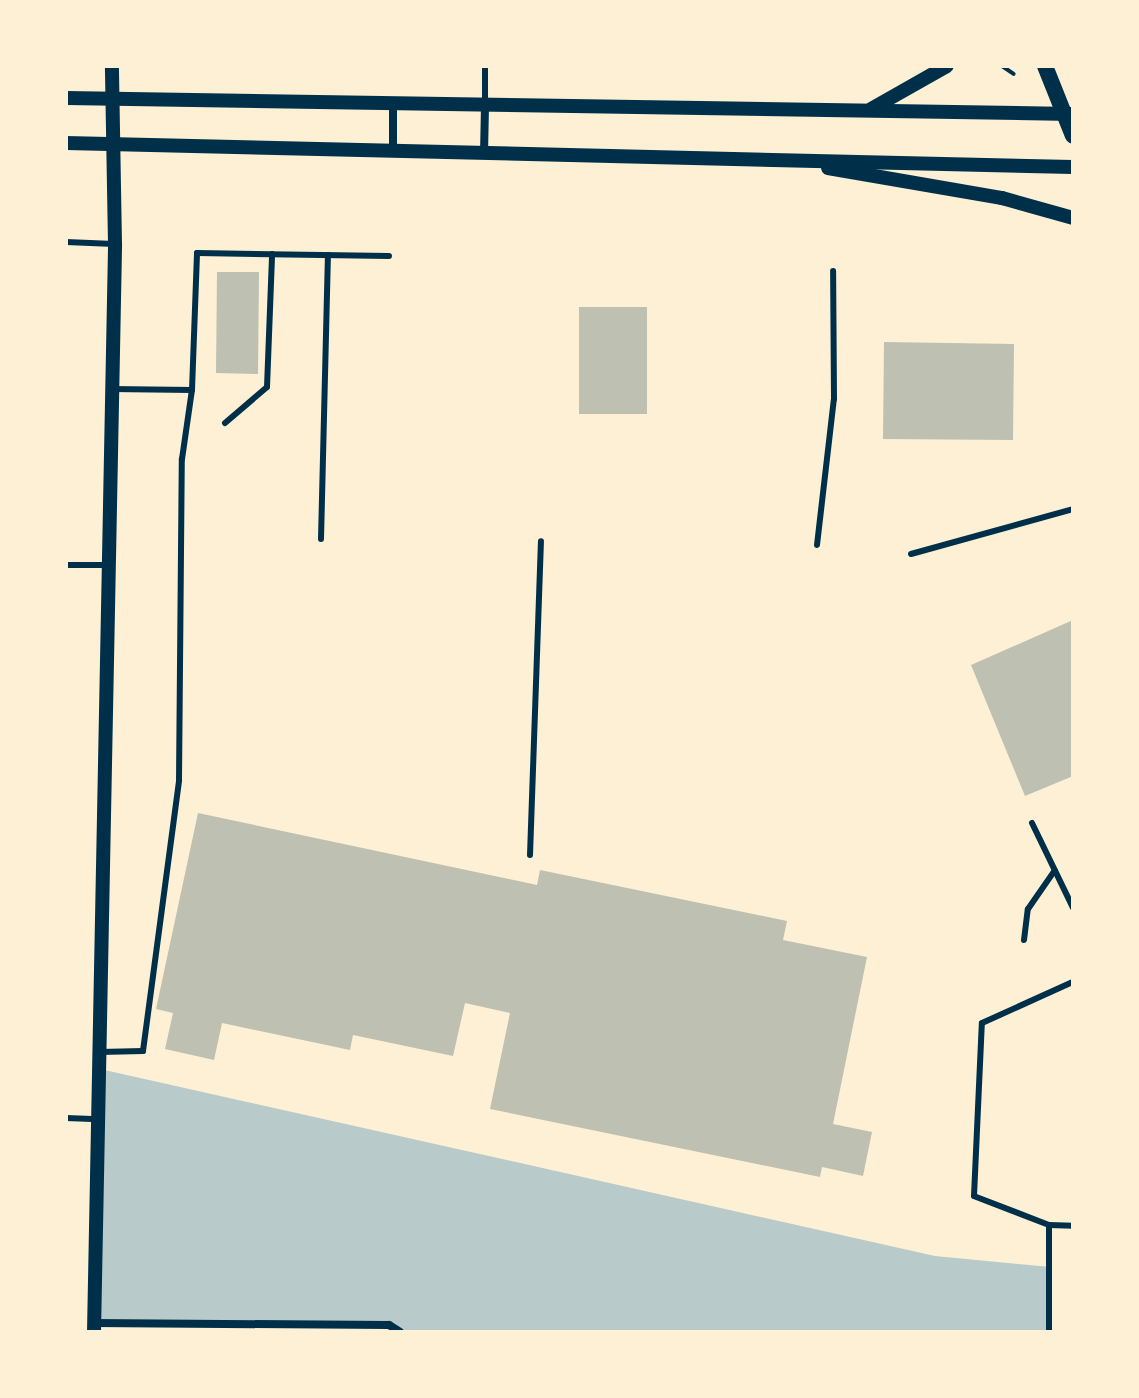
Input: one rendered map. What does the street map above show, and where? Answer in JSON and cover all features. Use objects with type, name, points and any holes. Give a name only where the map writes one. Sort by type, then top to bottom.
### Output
[{"type":"main road","points":[[1045,66],[1069,114],[1073,136]]},
{"type":"street","points":[[112,66],[110,145],[115,244],[106,565],[94,1327],[389,1325],[400,1332]]},
{"type":"street","points":[[868,111],[947,66]]},
{"type":"street","points":[[66,98],[1069,114]]},
{"type":"street","points":[[393,105],[393,152]]},
{"type":"street","points":[[484,154],[485,106]]},
{"type":"street","points":[[66,143],[1073,167]]},
{"type":"street","points":[[780,159],[1002,198],[1073,218]]},
{"type":"lane","points":[[485,66],[485,106]]},
{"type":"lane","points":[[66,242],[115,244]]},
{"type":"lane","points":[[100,1052],[143,1051],[179,780],[182,459],[192,390],[197,253],[389,256]]},
{"type":"lane","points":[[225,423],[267,387],[272,254]]},
{"type":"lane","points":[[321,539],[328,255]]},
{"type":"lane","points":[[817,545],[834,399],[833,271]]},
{"type":"lane","points":[[111,389],[192,390]]},
{"type":"lane","points":[[911,554],[1073,509]]},
{"type":"lane","points":[[530,855],[541,541]]},
{"type":"lane","points":[[66,565],[106,565]]},
{"type":"lane","points":[[1032,823],[1073,908]]},
{"type":"lane","points":[[1024,940],[1028,909],[1055,870]]},
{"type":"lane","points":[[1073,982],[982,1023],[974,1196],[1049,1225],[1073,1226]]},
{"type":"lane","points":[[66,1118],[99,1119]]},
{"type":"lane","points":[[1049,1225],[1049,1332]]},
{"type":"path","points":[[1002,66],[1014,74]]},
{"type":"shaded area","points":[[100,1069],[935,1256],[1050,1267],[1049,1332],[400,1332],[389,1325],[94,1323]]},
{"type":"building","points":[[217,272],[259,272],[258,374],[216,373]]},
{"type":"building","points":[[579,307],[647,307],[647,414],[579,414]]},
{"type":"building","points":[[884,342],[1014,344],[1013,440],[883,439]]},
{"type":"building","points":[[1073,620],[1073,776],[1025,796],[971,665]]},
{"type":"building","points":[[198,813],[537,885],[540,870],[787,921],[783,940],[867,957],[833,1124],[872,1132],[863,1176],[822,1167],[820,1177],[490,1109],[510,1013],[465,1003],[453,1056],[353,1035],[350,1050],[222,1023],[214,1060],[165,1049],[173,1013],[156,1009]]}]
